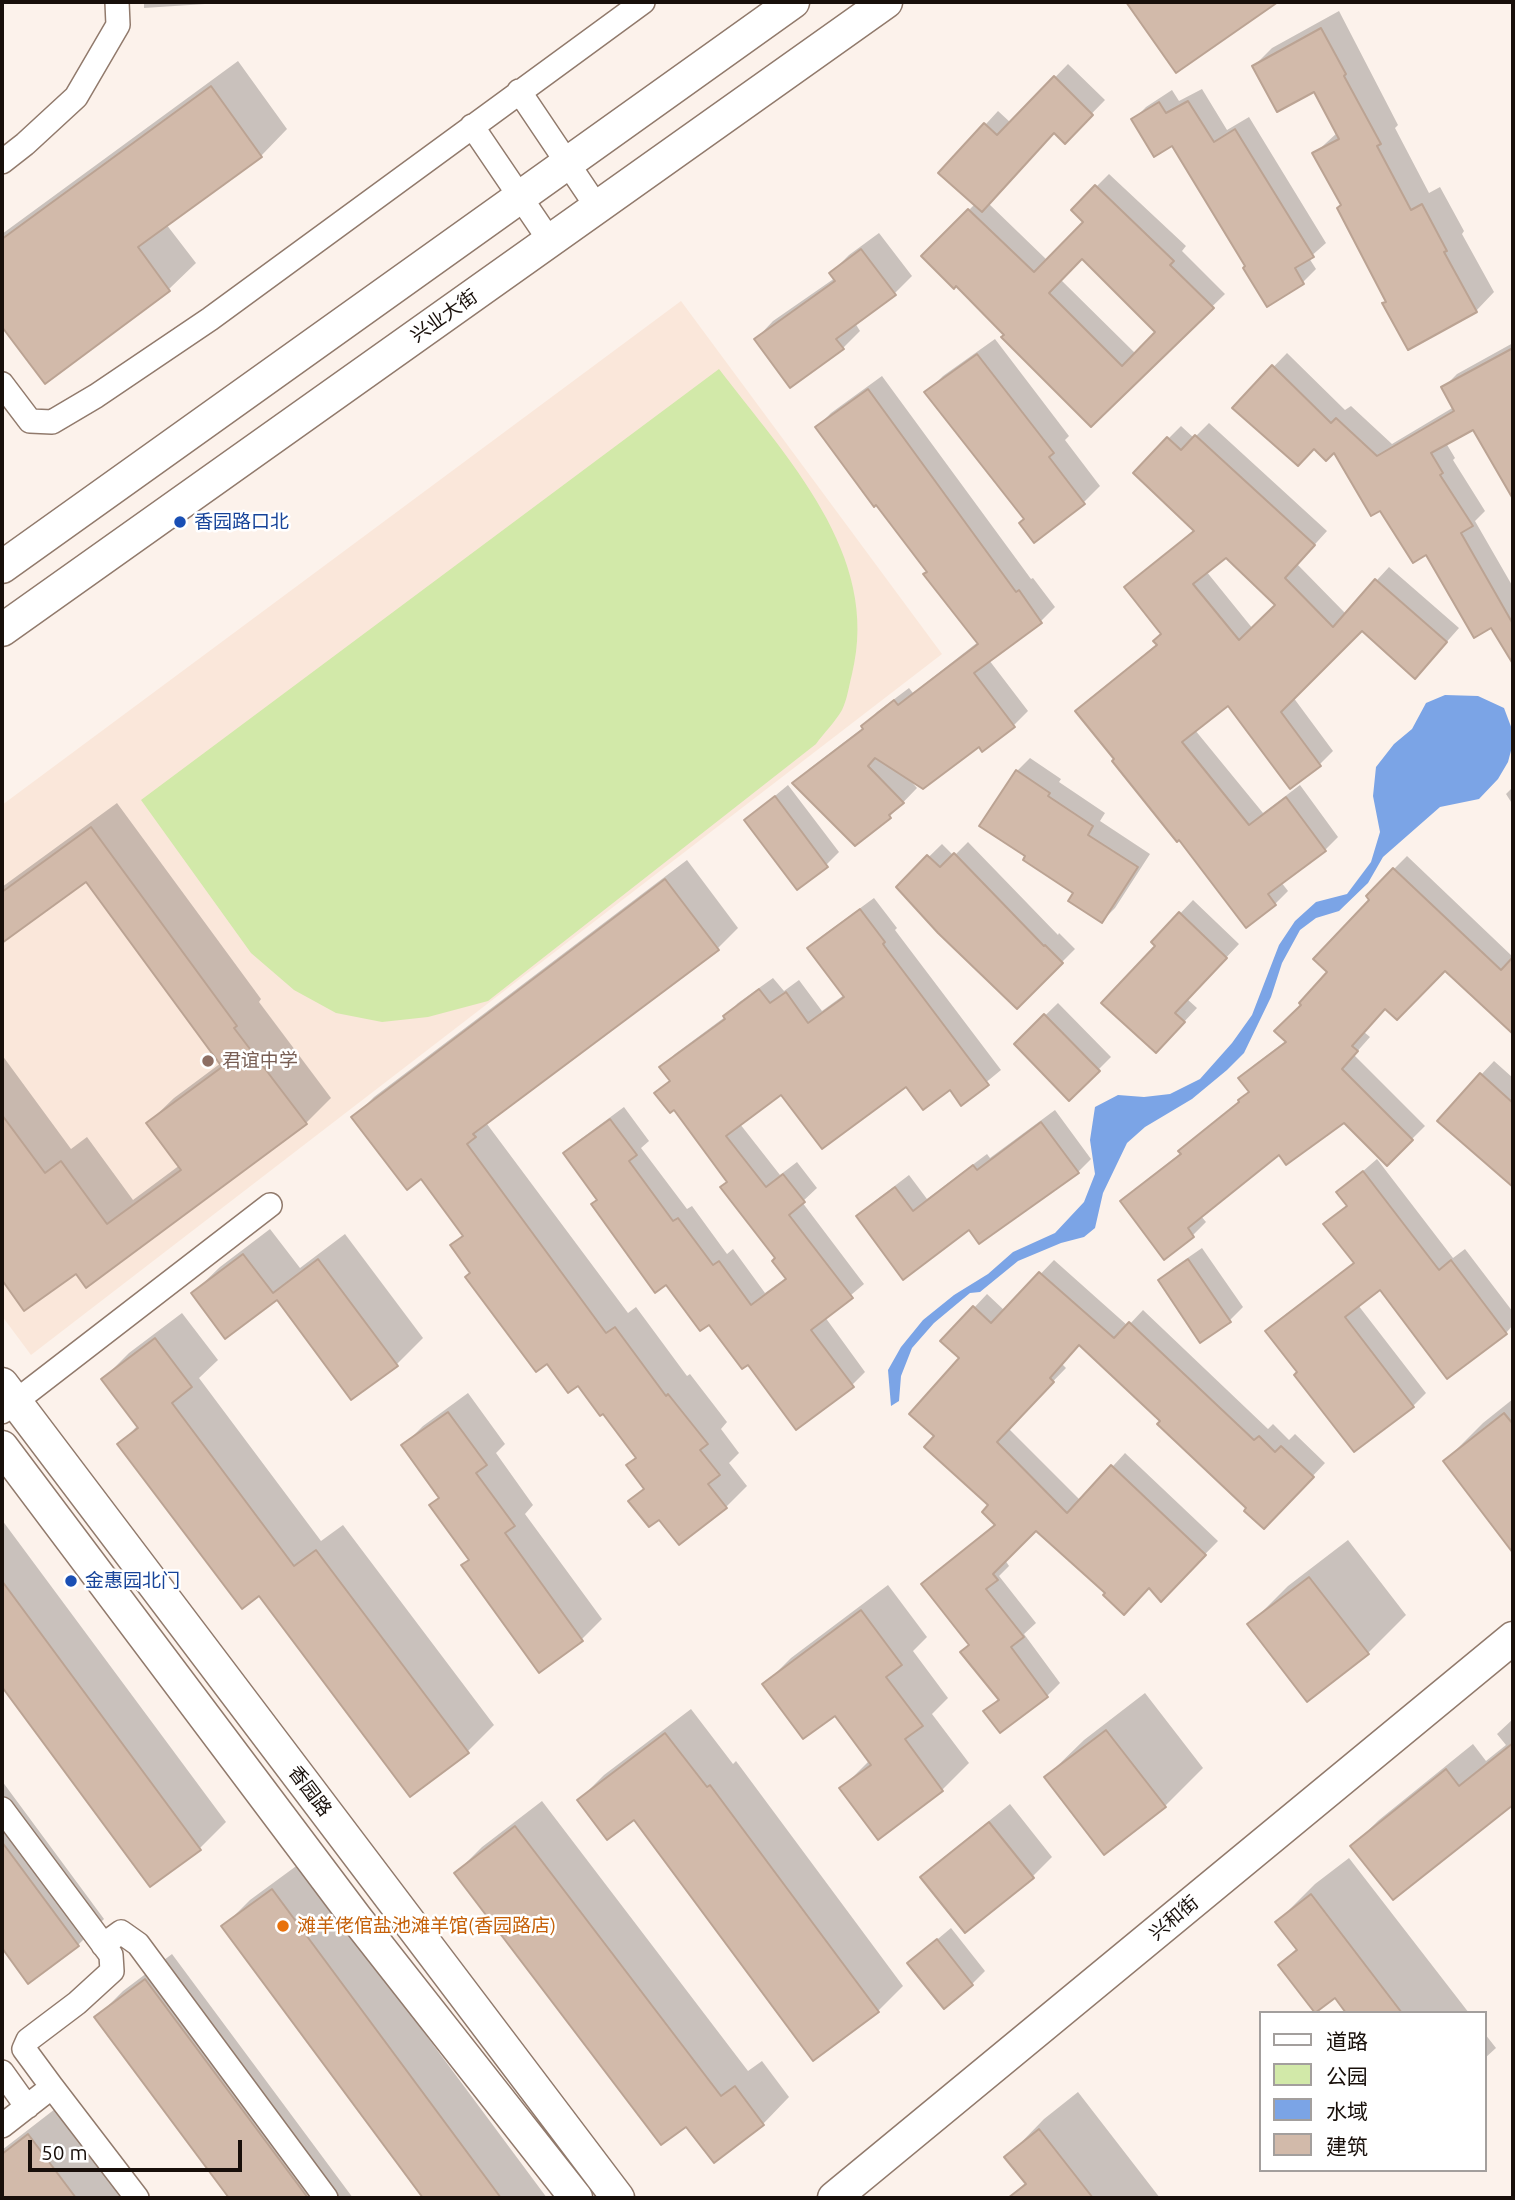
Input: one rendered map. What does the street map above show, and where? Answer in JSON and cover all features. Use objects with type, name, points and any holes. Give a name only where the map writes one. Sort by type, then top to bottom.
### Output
[{"type":"street","points":[[2,162],[76,97],[118,25],[117,2]]},
{"type":"street","points":[[2,384],[30,421],[52,422],[96,396],[210,319],[643,2]]},
{"type":"street","points":[[2,568],[793,2]]},
{"type":"street","name":"兴业大街","points":[[2,630],[887,2]]},
{"type":"street","points":[[519,91],[597,207]]},
{"type":"street","points":[[472,126],[550,241]]},
{"type":"street","points":[[6,1399],[270,1205]]},
{"type":"street","name":"香园路","points":[[6,1399],[618,2198]]},
{"type":"street","name":"香园路","points":[[2,1447],[356,1918],[576,2198]]},
{"type":"street","name":"兴和街","points":[[834,2198],[1513,1638]]},
{"type":"street","points":[[2,1809],[111,1955],[111,1971],[77,2003],[28,2040],[23,2049],[137,2198]]},
{"type":"street","points":[[103,1945],[121,1932],[138,1944],[326,2198]]},
{"type":"street","points":[[2,2073],[27,2106]]},
{"type":"street","points":[[2,2126],[52,2087]]},
{"type":"shaded area","name":"君谊中学","points":[[681,301],[942,654],[31,1355],[2,1316],[2,805]]},
{"type":"green space","points":[[719,369],[798,473],[822,510],[841,548],[853,589],[858,630],[852,674],[842,710],[816,744],[488,1001],[428,1017],[382,1022],[336,1013],[294,990],[251,953],[141,800]]},
{"type":"water","points":[[1445,695],[1478,696],[1504,708],[1513,732],[1513,743],[1508,762],[1498,779],[1479,799],[1440,807],[1383,857],[1368,883],[1339,911],[1316,918],[1300,930],[1282,963],[1271,997],[1244,1053],[1192,1099],[1145,1127],[1127,1143],[1103,1193],[1095,1228],[1084,1237],[1061,1243],[1018,1261],[980,1292],[970,1293],[934,1323],[912,1348],[901,1376],[899,1401],[891,1406],[888,1370],[901,1347],[923,1320],[954,1295],[988,1274],[1013,1252],[1055,1233],[1084,1202],[1095,1174],[1090,1140],[1095,1107],[1118,1095],[1144,1097],[1170,1094],[1200,1079],[1232,1043],[1252,1015],[1279,945],[1295,921],[1316,902],[1347,894],[1371,862],[1380,832],[1373,796],[1376,767],[1394,744],[1412,729],[1426,703]]},
{"type":"building","points":[[1126,2],[1278,2],[1176,73]]},
{"type":"building","points":[[1321,28],[1381,144],[1377,146],[1411,210],[1422,204],[1447,251],[1444,252],[1477,312],[1408,350],[1382,303],[1386,302],[1337,208],[1341,205],[1312,153],[1339,139],[1314,92],[1277,112],[1252,66]]},
{"type":"building","points":[[1054,76],[1093,115],[1065,144],[1054,133],[982,212],[938,173],[984,123],[997,135]]},
{"type":"building","points":[[211,86],[262,157],[138,247],[170,291],[45,384],[2,327],[2,239]]},
{"type":"building","points":[[1188,101],[1214,142],[1235,129],[1314,257],[1295,268],[1304,284],[1267,307],[1172,146],[1154,157],[1131,119],[1159,102],[1166,113]]},
{"type":"building","points":[[1095,185],[1174,261],[1170,265],[1214,308],[1091,427],[1001,337],[1004,335],[956,286],[954,289],[921,256],[968,209],[1034,272],[1083,222],[1071,210]],"holes":[[[1082,259],[1155,332],[1122,366],[1049,293]]]},
{"type":"building","points":[[861,249],[896,295],[836,339],[844,349],[790,388],[754,339],[835,281],[829,273]]},
{"type":"building","points":[[1513,348],[1513,499],[1473,430],[1431,453],[1443,473],[1440,475],[1473,526],[1461,533],[1513,624],[1513,664],[1491,628],[1474,638],[1426,555],[1413,563],[1380,511],[1371,516],[1334,453],[1326,461],[1314,449],[1298,466],[1232,408],[1272,365],[1331,423],[1336,418],[1377,456],[1454,411],[1441,387]]},
{"type":"building","points":[[977,354],[1054,453],[1049,457],[1085,504],[1034,543],[1019,523],[1024,519],[924,392]]},
{"type":"building","points":[[868,389],[1016,592],[1019,590],[1042,623],[974,673],[1015,727],[982,752],[979,747],[923,789],[875,758],[868,766],[904,803],[889,815],[891,818],[855,846],[792,783],[863,729],[861,726],[894,700],[898,705],[978,644],[923,574],[927,572],[876,505],[874,507],[815,427]]},
{"type":"building","points":[[1195,435],[1315,545],[1285,578],[1333,627],[1375,579],[1447,642],[1415,679],[1362,631],[1281,712],[1321,766],[1290,789],[1228,706],[1182,742],[1249,825],[1286,797],[1326,851],[1268,894],[1276,905],[1246,928],[1075,711],[1157,645],[1153,641],[1161,634],[1124,587],[1194,531],[1133,473],[1167,437],[1181,450]],"holes":[[[1226,558],[1275,605],[1239,640],[1193,584]]]},
{"type":"building","points":[[1016,770],[1050,793],[1048,796],[1093,826],[1088,835],[1138,867],[1102,923],[1068,901],[1073,893],[1023,860],[1025,856],[979,826]]},
{"type":"building","points":[[775,796],[828,867],[797,890],[744,820]]},
{"type":"building","points":[[91,827],[237,1026],[234,1028],[307,1124],[86,1288],[76,1274],[24,1311],[2,1280],[2,1115],[45,1173],[61,1161],[107,1224],[181,1170],[146,1123],[222,1067],[86,882],[2,943],[2,892]]},
{"type":"building","points":[[954,853],[1063,963],[1017,1009],[938,933],[896,887],[927,855],[940,867]]},
{"type":"building","points":[[1393,868],[1501,970],[1513,957],[1513,1034],[1445,971],[1397,1020],[1385,1009],[1352,1046],[1358,1051],[1342,1069],[1413,1140],[1387,1166],[1344,1123],[1286,1165],[1279,1155],[1188,1228],[1194,1237],[1164,1260],[1120,1201],[1181,1154],[1178,1151],[1249,1092],[1238,1078],[1286,1042],[1274,1031],[1301,1005],[1299,1003],[1327,972],[1313,959],[1369,900],[1366,896]]},
{"type":"building","points":[[665,879],[719,950],[473,1134],[476,1137],[467,1144],[606,1333],[615,1327],[666,1396],[668,1394],[708,1444],[700,1450],[720,1475],[708,1484],[727,1508],[679,1545],[659,1520],[649,1527],[628,1501],[644,1489],[626,1465],[636,1458],[603,1414],[600,1416],[578,1386],[568,1393],[547,1364],[536,1372],[465,1277],[470,1273],[450,1245],[463,1236],[421,1179],[407,1190],[351,1117]]},
{"type":"building","points":[[860,909],[885,942],[885,947],[989,1085],[961,1106],[950,1090],[923,1110],[906,1087],[822,1149],[781,1095],[726,1136],[766,1187],[783,1174],[805,1202],[789,1215],[853,1298],[811,1330],[854,1387],[796,1430],[748,1365],[742,1369],[709,1325],[700,1331],[666,1285],[655,1293],[591,1204],[597,1200],[563,1153],[610,1119],[637,1155],[629,1161],[673,1221],[678,1218],[713,1265],[719,1261],[751,1305],[786,1279],[772,1261],[775,1258],[720,1187],[727,1182],[674,1110],[670,1113],[654,1093],[670,1081],[659,1067],[725,1019],[723,1016],[759,989],[770,1003],[786,992],[808,1023],[844,997],[807,948]]},
{"type":"building","points":[[1179,912],[1227,958],[1175,1013],[1185,1022],[1156,1053],[1101,1003],[1155,946],[1151,942]]},
{"type":"building","points":[[1044,1014],[1100,1071],[1069,1101],[1014,1044]]},
{"type":"building","points":[[1480,1073],[1513,1103],[1513,1187],[1437,1121]]},
{"type":"building","points":[[1041,1122],[1079,1173],[979,1244],[969,1230],[903,1280],[856,1216],[895,1187],[913,1211],[973,1165],[977,1170]]},
{"type":"building","points":[[1363,1171],[1439,1270],[1451,1260],[1507,1334],[1447,1379],[1380,1290],[1345,1317],[1414,1407],[1354,1452],[1294,1375],[1297,1372],[1265,1331],[1354,1263],[1323,1224],[1347,1206],[1336,1192]]},
{"type":"building","points":[[243,1254],[273,1293],[318,1259],[398,1366],[351,1400],[277,1300],[225,1339],[191,1293]]},
{"type":"building","points":[[1188,1259],[1231,1322],[1200,1343],[1158,1280]]},
{"type":"building","points":[[1039,1272],[1114,1338],[1129,1322],[1254,1440],[1259,1436],[1275,1452],[1281,1446],[1314,1477],[1264,1529],[1244,1511],[1246,1508],[1157,1424],[1160,1421],[1079,1345],[1050,1378],[1054,1382],[997,1442],[1067,1513],[1111,1465],[1206,1555],[1161,1602],[1149,1588],[1124,1615],[1103,1595],[1105,1593],[1036,1531],[993,1574],[998,1580],[986,1589],[1024,1637],[1011,1647],[1048,1697],[1000,1733],[983,1711],[999,1700],[960,1652],[969,1645],[921,1584],[995,1525],[982,1512],[988,1505],[924,1447],[934,1436],[909,1414],[959,1358],[940,1341],[973,1306],[991,1323]]},
{"type":"building","points":[[155,1338],[192,1387],[172,1403],[294,1566],[316,1550],[469,1753],[410,1797],[259,1596],[242,1609],[117,1444],[138,1428],[101,1379]]},
{"type":"building","points":[[448,1412],[487,1465],[476,1473],[515,1526],[505,1533],[583,1641],[539,1673],[461,1565],[469,1560],[429,1505],[439,1498],[401,1445]]},
{"type":"building","points":[[1504,1413],[1513,1424],[1513,1553],[1443,1461]]},
{"type":"building","points":[[1309,1577],[1369,1654],[1307,1702],[1247,1624]]},
{"type":"building","points":[[2,1581],[201,1850],[150,1887],[2,1687]]},
{"type":"building","points":[[861,1610],[902,1665],[886,1677],[923,1726],[905,1739],[943,1791],[878,1840],[839,1788],[871,1765],[835,1716],[803,1739],[762,1684]]},
{"type":"building","points":[[1106,1730],[1166,1807],[1104,1855],[1044,1777]]},
{"type":"building","points":[[665,1733],[707,1787],[710,1785],[879,2012],[813,2061],[634,1820],[607,1840],[577,1800]]},
{"type":"building","points":[[1513,1743],[1513,1805],[1393,1900],[1350,1846],[1446,1769],[1459,1786]]},
{"type":"building","points":[[989,1822],[1034,1878],[965,1933],[920,1877]]},
{"type":"building","points":[[515,1826],[721,2096],[735,2086],[764,2125],[714,2163],[686,2127],[661,2145],[454,1873]]},
{"type":"building","points":[[2,1842],[79,1946],[28,1984],[2,1948]]},
{"type":"building","points":[[272,1889],[501,2198],[423,2198],[221,1926]]},
{"type":"building","points":[[1311,1894],[1400,2011],[1345,2011],[1335,1998],[1318,2011],[1313,2011],[1278,1965],[1297,1950],[1275,1922]]},
{"type":"building","points":[[937,1939],[973,1985],[944,2009],[907,1963]]},
{"type":"building","points":[[145,1979],[308,2198],[229,2198],[94,2017]]},
{"type":"building","points":[[1039,2129],[1093,2198],[1008,2198],[1026,2184],[1004,2157]]},
{"type":"building","points":[[28,2134],[76,2198],[2,2198],[2,2154]]},
{"type":"place","name":"香园路口北","points":[[180,522]]},
{"type":"place","name":"君谊中学","points":[[208,1061]]},
{"type":"place","name":"金惠园北门","points":[[71,1581]]},
{"type":"place","name":"滩羊佬倌盐池滩羊馆(香园路店)","points":[[283,1926]]}]
